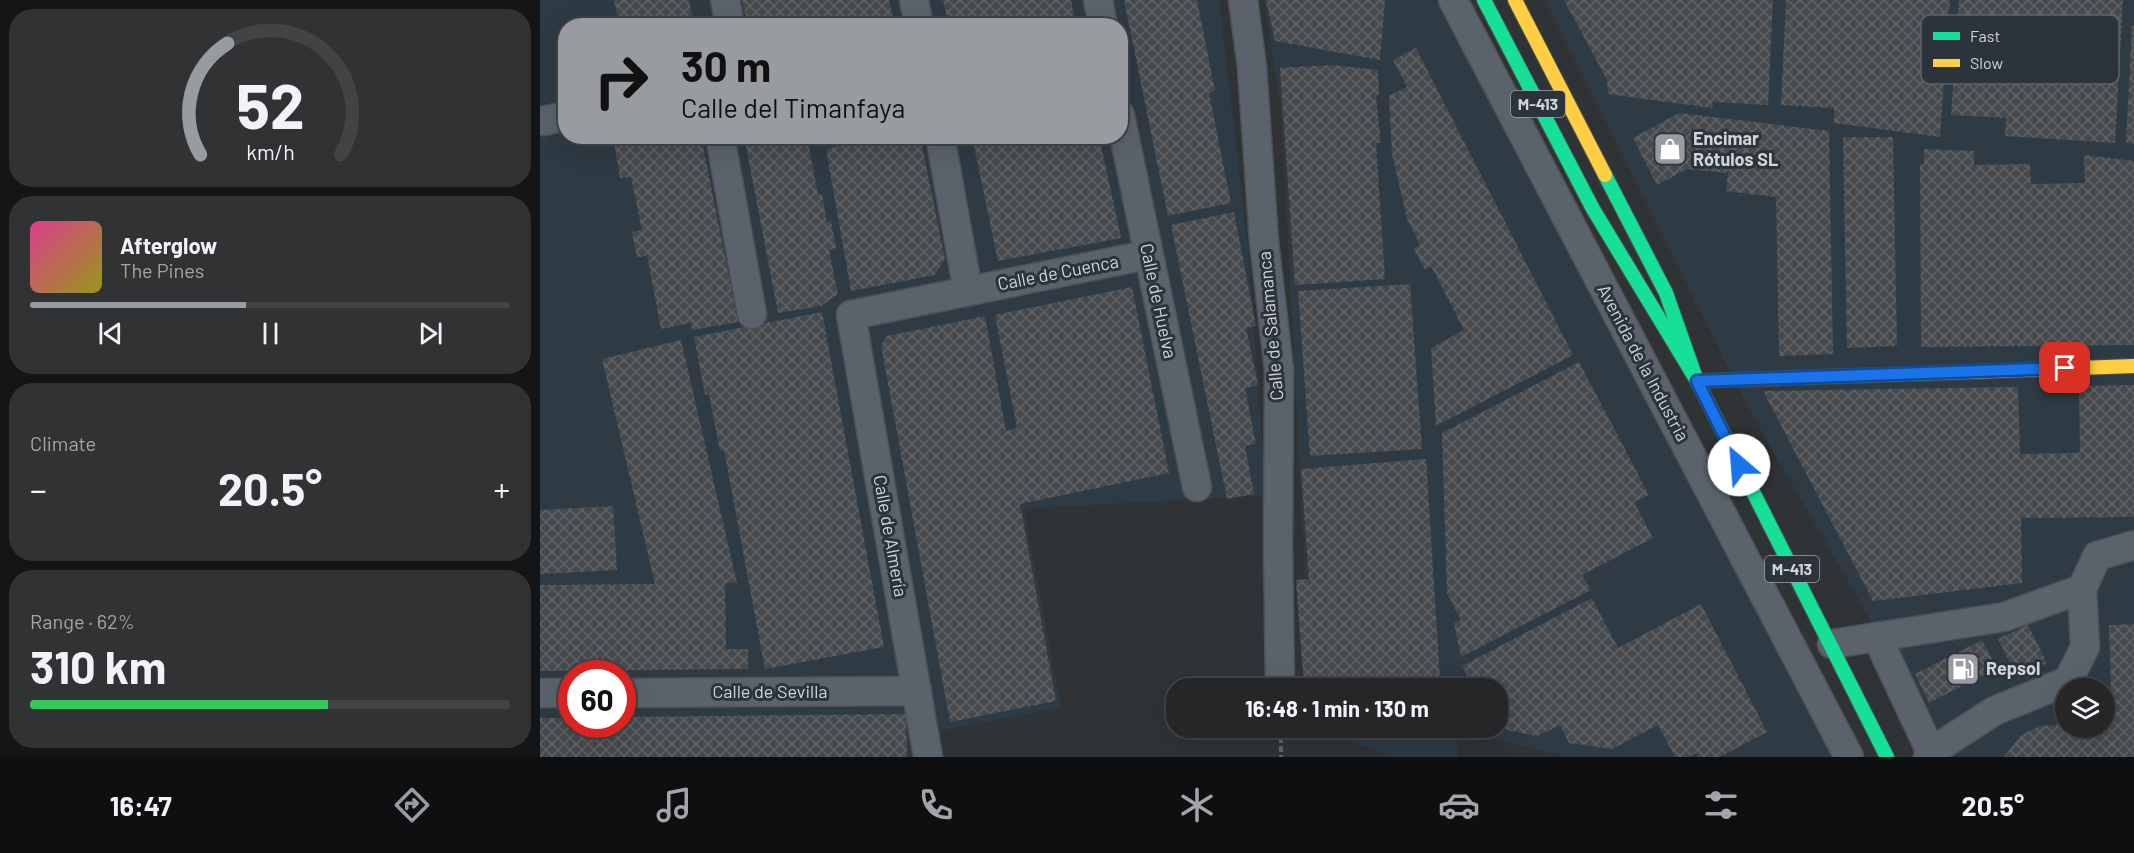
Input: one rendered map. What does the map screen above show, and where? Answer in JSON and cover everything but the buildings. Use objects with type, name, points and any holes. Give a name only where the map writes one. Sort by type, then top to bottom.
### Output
[{"type":"main road","name":"Avenida de la Industria","points":[[1484,0],[1593,209],[1697,381],[1832,644],[1887,757]]},
{"type":"main road","name":"Avenida de la Industria","points":[[1515,0],[1666,293],[1697,381]]},
{"type":"main road","name":"Avenida de la Industria","points":[[1593,209],[1636,309]]},
{"type":"main road","points":[[1697,381],[2134,366]]},
{"type":"street","points":[[725,0],[728,18]]},
{"type":"street","points":[[914,0],[917,18]]},
{"type":"street","points":[[1098,0],[1101,18]]},
{"type":"street","name":"Calle de Salamanca","points":[[1243,0],[1252,67],[1264,241],[1279,370],[1280,678]]},
{"type":"street","name":"Avenida de la Industria","points":[[1453,0],[1849,757]]},
{"type":"street","points":[[721,144],[752,314]]},
{"type":"street","points":[[941,144],[968,291]]},
{"type":"street","name":"Calle de Huelva","points":[[1126,144],[1197,487]]},
{"type":"street","name":"Calle de Cuenca","points":[[851,315],[1147,255]]},
{"type":"street","name":"Calle de Almería","points":[[851,315],[928,757]]},
{"type":"street","points":[[1877,637],[1929,755],[1994,711],[2068,681],[2085,647],[2082,589],[2097,556],[2134,545]]},
{"type":"street","points":[[1832,644],[2004,617],[2082,589]]},
{"type":"street","name":"Calle de Sevilla","points":[[636,693],[917,691]]},
{"type":"street","points":[[540,693],[558,693]]},
{"type":"path","points":[[1281,738],[1281,757]]},
{"type":"shaded area","points":[[540,0],[1219,0],[1249,256],[1266,495],[1024,509],[1061,707],[914,736],[913,757],[540,757]]},
{"type":"shaded area","points":[[1264,0],[1445,0],[1835,757],[1567,757],[1490,738],[1508,738],[1508,678],[1310,678],[1281,110]]},
{"type":"shaded area","points":[[1545,0],[2134,0],[2134,757],[1949,757],[1748,407]]},
{"type":"shaded area","points":[[1343,738],[1458,738],[1458,757],[1393,757]]},
{"type":"traffic: fast","points":[[1484,0],[1593,209],[1697,381],[1887,757]]},
{"type":"traffic: fast","points":[[1605,175],[1666,293],[1697,381],[1968,372]]},
{"type":"traffic: slow","points":[[1515,0],[1605,175]]},
{"type":"traffic: slow","points":[[1968,372],[2134,366]]},
{"type":"place","name":"Encimar Rótulos SL","points":[[1670,149]]},
{"type":"place","name":"Repsol","points":[[1963,669]]},
{"type":"route","points":[[1739,465],[1697,381],[2065,368]]}]
